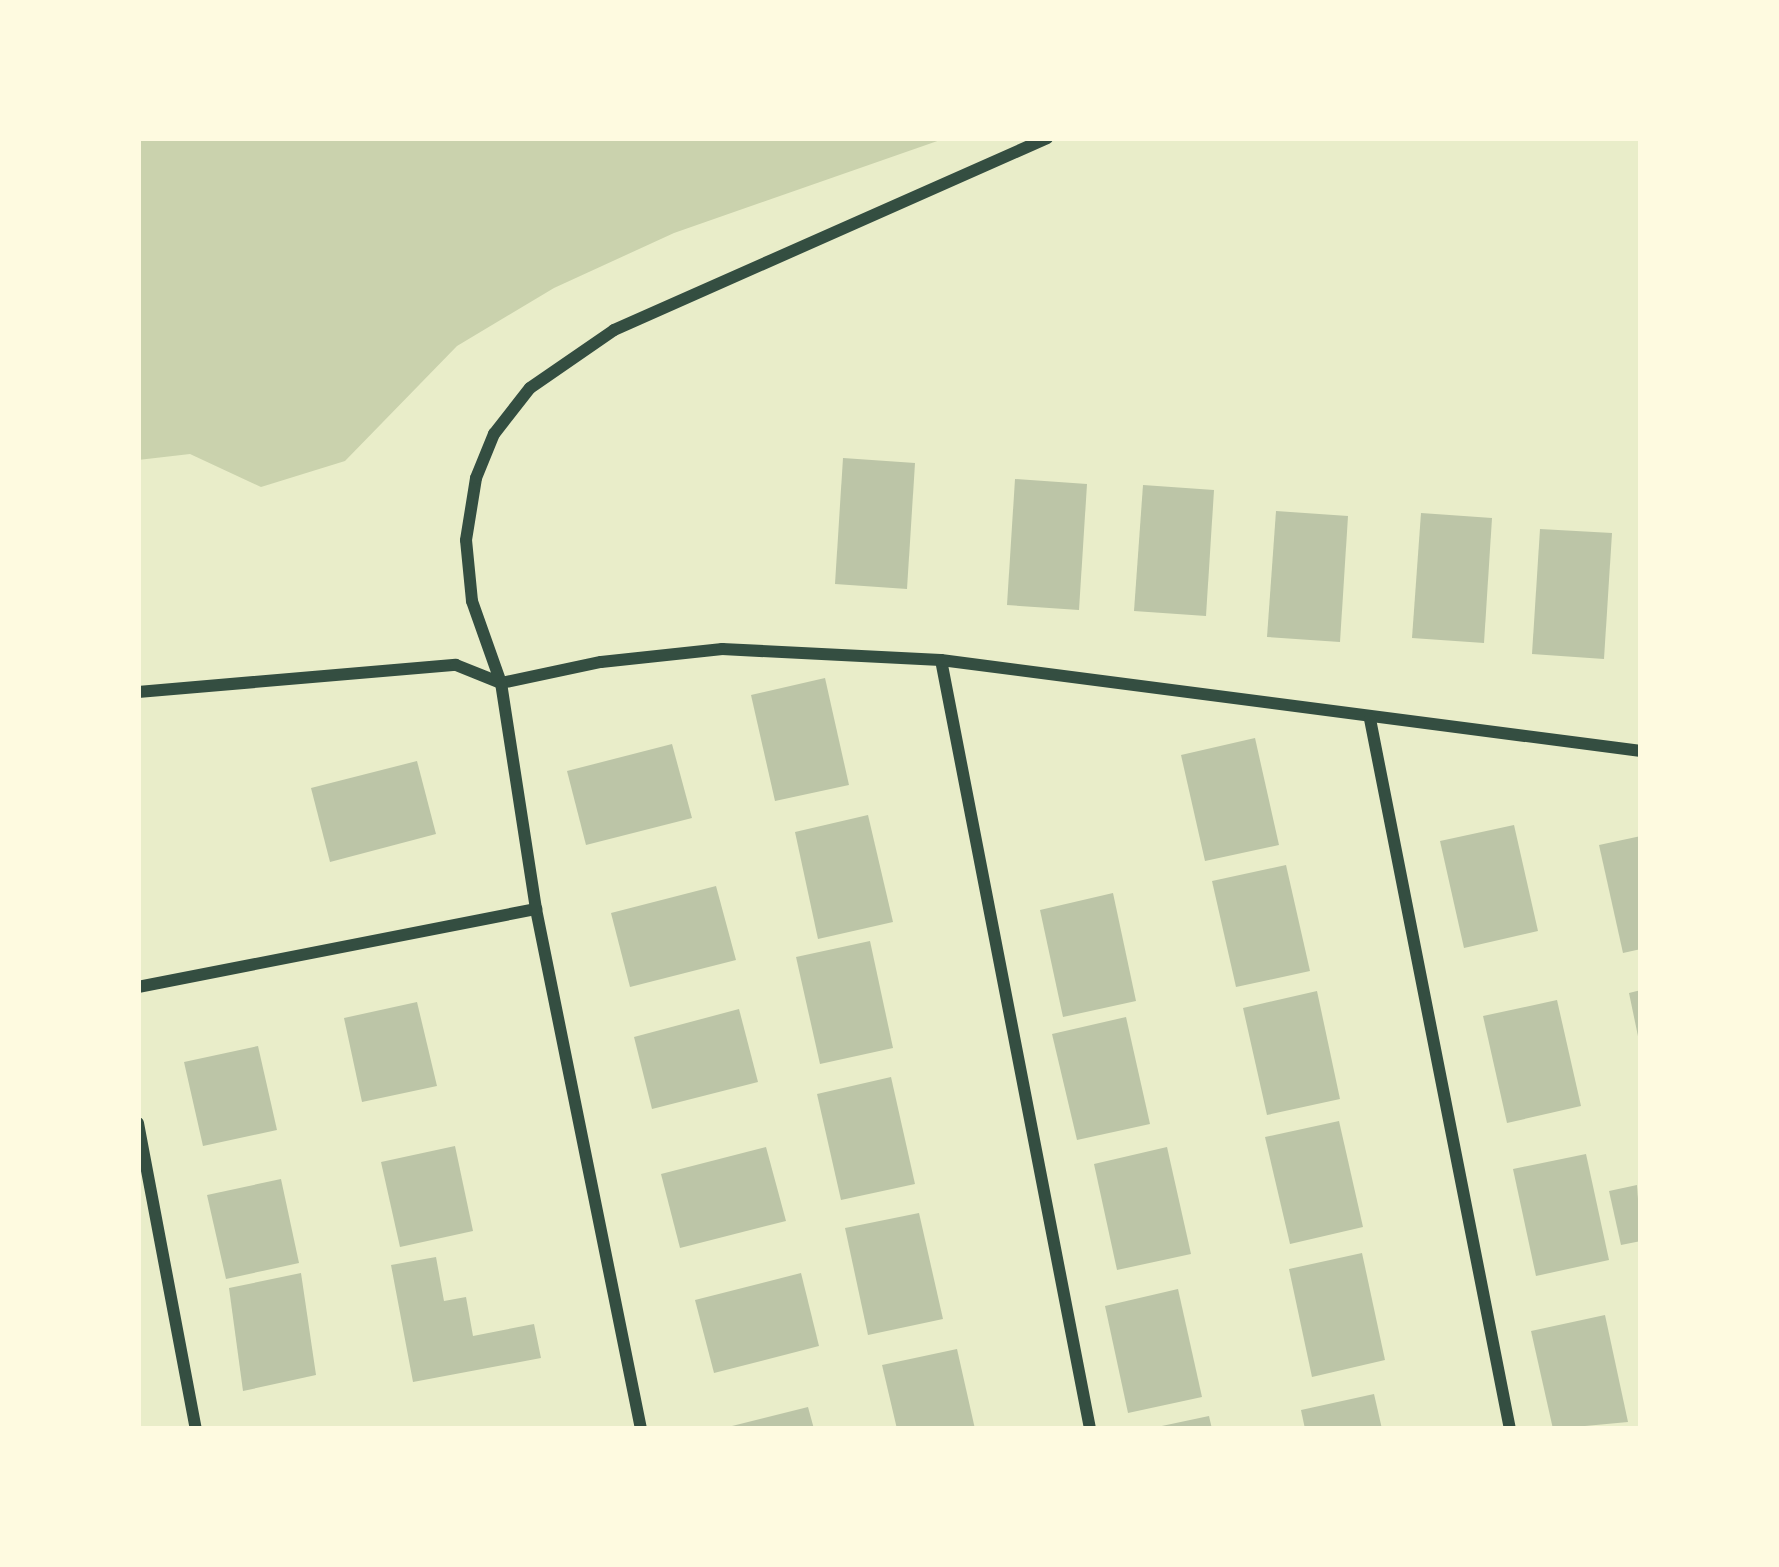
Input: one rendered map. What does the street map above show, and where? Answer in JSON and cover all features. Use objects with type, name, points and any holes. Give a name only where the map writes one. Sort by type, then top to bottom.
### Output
[{"type":"street","points":[[641,1429],[536,909],[501,683],[472,601],[466,540],[476,478],[494,434],[530,388],[614,330],[1047,138]]},
{"type":"street","points":[[138,692],[456,665],[501,683],[601,662],[722,649],[940,660],[1641,751]]},
{"type":"street","points":[[940,660],[1090,1429]]},
{"type":"street","points":[[1370,719],[1510,1429]]},
{"type":"street","points":[[138,987],[536,909]]},
{"type":"street","points":[[138,1123],[196,1429]]},
{"type":"green space","points":[[138,138],[946,138],[674,233],[554,288],[457,346],[345,461],[261,487],[190,454],[138,460]]},
{"type":"building","points":[[843,458],[915,463],[907,589],[835,584]]},
{"type":"building","points":[[1015,479],[1087,484],[1079,610],[1007,605]]},
{"type":"building","points":[[1143,485],[1214,490],[1206,616],[1134,611]]},
{"type":"building","points":[[1276,511],[1348,516],[1340,642],[1267,637]]},
{"type":"building","points":[[1421,513],[1492,518],[1484,643],[1412,638]]},
{"type":"building","points":[[1540,529],[1612,533],[1604,659],[1532,654]]},
{"type":"building","points":[[825,678],[849,785],[775,801],[751,695]]},
{"type":"building","points":[[1255,738],[1279,845],[1205,861],[1181,755]]},
{"type":"building","points":[[672,744],[692,818],[586,845],[567,771]]},
{"type":"building","points":[[417,761],[436,834],[330,862],[311,788]]},
{"type":"building","points":[[868,815],[893,922],[818,939],[795,832]]},
{"type":"building","points":[[1514,825],[1538,931],[1464,948],[1440,841]]},
{"type":"building","points":[[1641,836],[1641,949],[1623,953],[1599,845]]},
{"type":"building","points":[[1286,865],[1310,971],[1236,987],[1212,881]]},
{"type":"building","points":[[716,886],[736,960],[630,987],[611,913]]},
{"type":"building","points":[[1113,893],[1136,1001],[1063,1017],[1040,910]]},
{"type":"building","points":[[870,941],[893,1048],[820,1064],[796,957]]},
{"type":"building","points":[[1641,990],[1641,1040],[1639,1041],[1629,993]]},
{"type":"building","points":[[1317,991],[1340,1099],[1267,1115],[1243,1008]]},
{"type":"building","points":[[1557,1000],[1581,1106],[1507,1123],[1483,1016]]},
{"type":"building","points":[[417,1002],[437,1086],[362,1102],[344,1018]]},
{"type":"building","points":[[739,1009],[758,1082],[652,1109],[634,1037]]},
{"type":"building","points":[[1126,1017],[1150,1124],[1077,1140],[1052,1034]]},
{"type":"building","points":[[258,1046],[277,1130],[203,1146],[184,1062]]},
{"type":"building","points":[[891,1077],[915,1184],[841,1200],[817,1094]]},
{"type":"building","points":[[1339,1121],[1363,1227],[1290,1244],[1265,1137]]},
{"type":"building","points":[[455,1146],[473,1231],[400,1247],[381,1162]]},
{"type":"building","points":[[766,1147],[786,1221],[680,1248],[661,1174]]},
{"type":"building","points":[[1167,1147],[1191,1254],[1117,1270],[1094,1164]]},
{"type":"building","points":[[1586,1154],[1609,1260],[1536,1276],[1513,1169]]},
{"type":"building","points":[[281,1179],[299,1263],[226,1279],[207,1195]]},
{"type":"building","points":[[1637,1185],[1641,1241],[1621,1245],[1609,1191]]},
{"type":"building","points":[[919,1213],[943,1319],[868,1335],[845,1228]]},
{"type":"building","points":[[1362,1253],[1385,1360],[1312,1377],[1289,1269]]},
{"type":"building","points":[[436,1257],[444,1301],[466,1297],[473,1336],[534,1324],[541,1358],[413,1382],[391,1265]]},
{"type":"building","points":[[301,1273],[316,1375],[243,1391],[229,1288]]},
{"type":"building","points":[[801,1273],[819,1346],[714,1373],[695,1300]]},
{"type":"building","points":[[1178,1289],[1202,1397],[1128,1413],[1105,1306]]},
{"type":"building","points":[[1605,1315],[1628,1422],[1553,1429],[1531,1331]]},
{"type":"building","points":[[957,1349],[975,1429],[897,1429],[882,1365]]},
{"type":"building","points":[[1374,1394],[1382,1429],[1305,1429],[1301,1410]]},
{"type":"building","points":[[808,1407],[814,1429],[728,1429],[728,1427]]},
{"type":"building","points":[[1209,1416],[1212,1429],[1157,1429],[1157,1427]]}]
